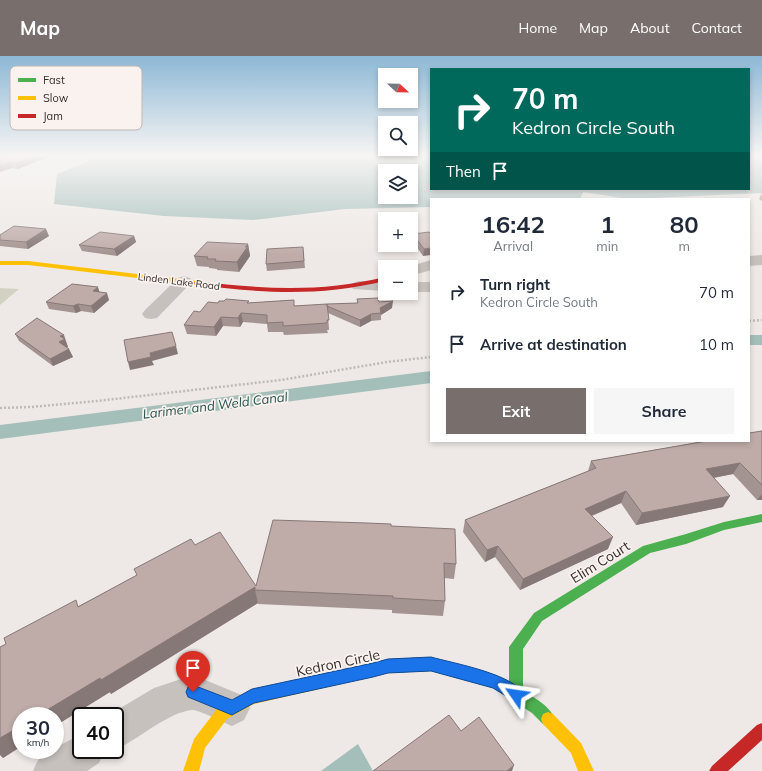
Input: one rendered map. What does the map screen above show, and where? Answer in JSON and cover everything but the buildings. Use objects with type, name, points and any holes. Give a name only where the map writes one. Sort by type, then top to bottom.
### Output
[{"type":"street","points":[[750,261],[762,260]]},
{"type":"street","name":"Linden Lake Road","points":[[0,263],[28,263],[226,287],[285,292],[359,286],[378,286]]},
{"type":"street","points":[[418,269],[430,266]]},
{"type":"street","name":"Linden Lake Road","points":[[359,286],[378,280]]},
{"type":"street","points":[[151,314],[184,281]]},
{"type":"street","points":[[418,287],[430,287]]},
{"type":"street","name":"Elim Court","points":[[516,695],[516,647],[538,617],[647,549],[686,539],[724,526],[762,518]]},
{"type":"street","name":"Kedron Circle","points":[[191,771],[199,744],[222,714],[252,697],[388,666],[431,664],[496,682],[537,708],[576,748],[586,771]]},
{"type":"street","points":[[124,726],[166,700],[193,692],[232,708]]},
{"type":"street","points":[[717,771],[762,730]]},
{"type":"street","points":[[52,771],[72,759]]},
{"type":"path","points":[[750,321],[762,320]]},
{"type":"path","points":[[0,408],[31,407],[97,401],[281,380],[387,362],[430,357]]},
{"type":"green space","points":[[0,288],[19,289],[0,305]]},
{"type":"water","points":[[56,188],[378,188],[378,204],[418,204],[418,188],[430,188],[430,190],[750,190],[750,188],[762,188],[762,193],[651,198],[622,198],[583,192],[580,198],[430,198],[430,207],[345,209],[253,220],[164,216],[54,204]]},
{"type":"water","points":[[358,744],[373,771],[321,771]]},
{"type":"waterway","name":"Larimer and Weld Canal","points":[[750,340],[762,340]]},
{"type":"waterway","name":"Larimer and Weld Canal","points":[[0,432],[430,377]]},
{"type":"traffic: fast","points":[[516,695],[516,647],[538,617],[647,549],[686,539],[724,526],[762,518]]},
{"type":"traffic: fast","points":[[358,673],[388,666],[431,664],[496,682],[537,708],[548,719]]},
{"type":"traffic: slow","points":[[0,263],[28,263],[196,283]]},
{"type":"traffic: slow","points":[[191,771],[199,744],[222,714],[252,697],[358,673]]},
{"type":"traffic: slow","points":[[548,719],[576,748],[586,771]]},
{"type":"traffic: jam","points":[[196,283],[291,291],[337,288],[361,285],[378,281]]},
{"type":"traffic: jam","points":[[717,771],[762,730]]},
{"type":"route","points":[[193,692],[232,708],[252,697],[388,666],[431,664],[496,682],[516,695]]}]
